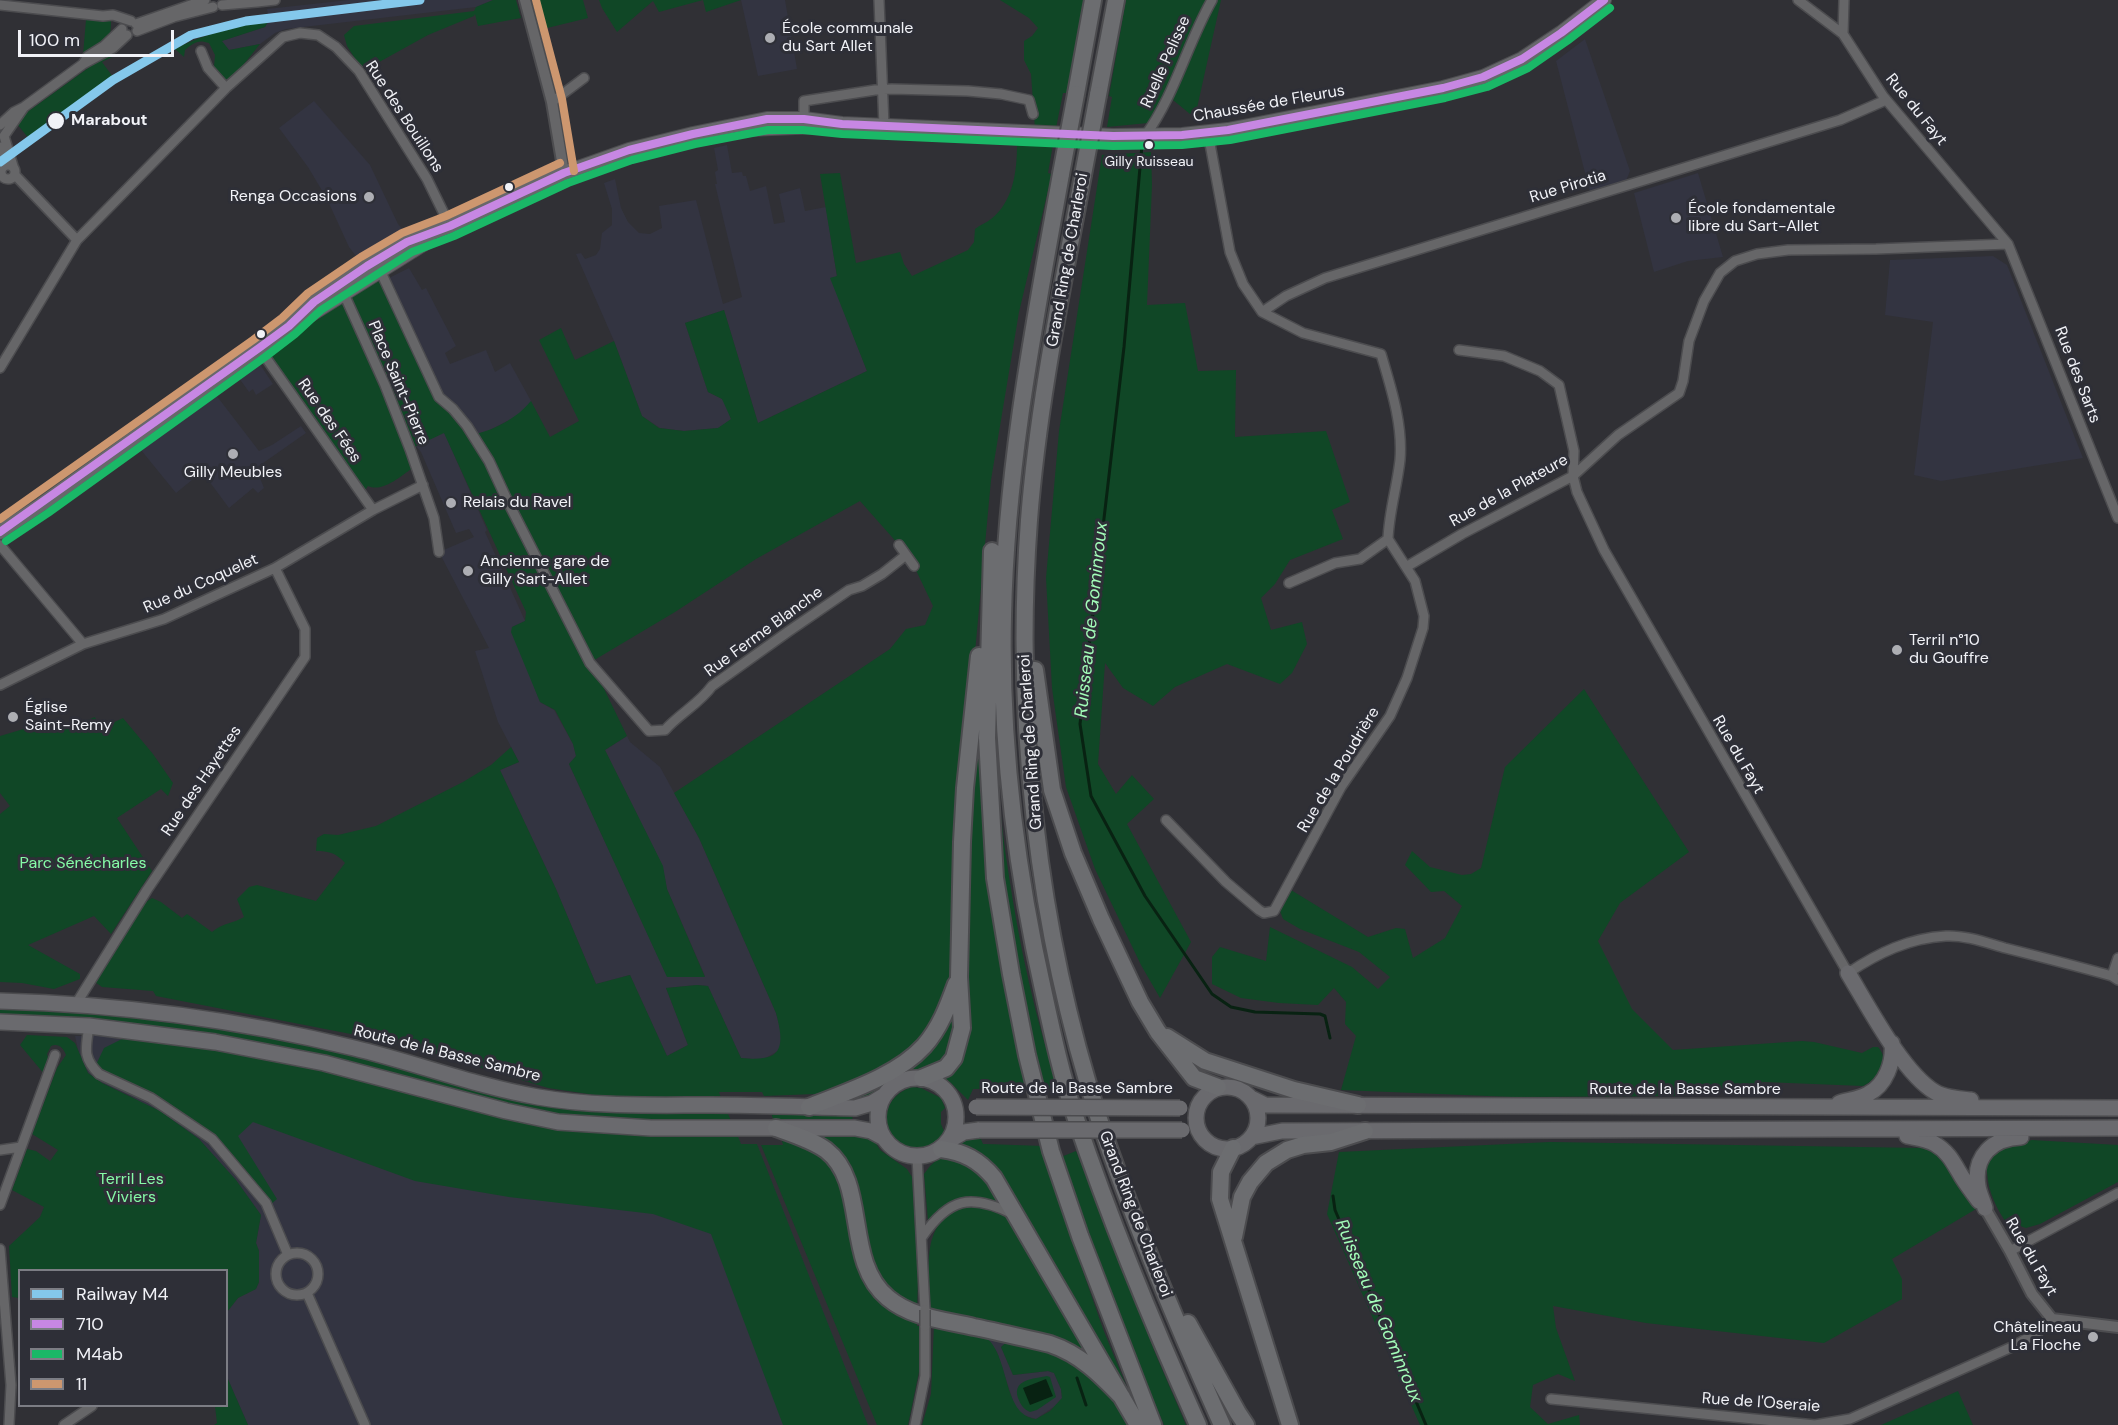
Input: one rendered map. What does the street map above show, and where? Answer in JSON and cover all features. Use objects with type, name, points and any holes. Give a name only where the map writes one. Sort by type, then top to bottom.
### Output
[{"type":"highway","name":"Grand Ring de Charleroi","points":[[1093,0],[1016,439],[1008,515],[1003,615],[1003,708],[1021,881],[1056,1050],[1075,1117],[1140,1290],[1198,1425]]},
{"type":"highway","name":"Grand Ring de Charleroi","points":[[1116,0],[1083,175],[1038,443],[1029,519],[1024,619],[1025,707],[1031,791],[1043,878],[1058,959],[1098,1116],[1125,1193],[1161,1283],[1222,1425]]},
{"type":"highway","points":[[922,1078],[946,1068],[954,1058],[962,1028],[959,977],[965,788],[984,602],[992,551],[1008,515]]},
{"type":"highway","points":[[992,551],[987,738],[996,878],[1011,974],[1027,1055],[1051,1151],[1080,1236],[1153,1425]]},
{"type":"highway","points":[[1024,619],[1034,645],[1035,680],[1052,790],[1073,853],[1140,1002],[1158,1032],[1194,1078],[1218,1088]]},
{"type":"highway","points":[[1848,973],[1915,1075],[1937,1093],[1958,1099],[2030,1107]]},
{"type":"highway","points":[[809,1107],[866,1083],[917,1053],[931,1037],[942,1019],[959,977]]},
{"type":"highway","name":"Route de la Basse Sambre","points":[[0,1001],[76,1004],[173,1016],[300,1036],[353,1048],[498,1088],[539,1097],[596,1104],[855,1108],[872,1103],[885,1095]]},
{"type":"highway","points":[[0,1022],[89,1026],[215,1042],[313,1060],[506,1111],[558,1122],[651,1128],[855,1128],[871,1131],[884,1138]]},
{"type":"highway","points":[[1158,1032],[1205,1061],[1294,1090],[1358,1105]]},
{"type":"highway","points":[[1828,1108],[1869,1094],[1879,1085],[1893,1058],[1892,1043]]},
{"type":"highway","points":[[945,1144],[957,1120],[953,1101],[944,1088],[930,1080],[911,1078],[901,1082],[885,1095],[878,1117],[879,1128],[884,1138],[892,1148],[903,1154],[917,1157],[933,1153],[964,1132],[979,1130],[1182,1130],[1201,1135]]},
{"type":"highway","points":[[1234,1087],[1241,1089],[1252,1099],[1258,1114],[1256,1130],[1247,1142],[1233,1148],[1219,1148],[1206,1141],[1201,1135],[1196,1114],[1201,1100],[1212,1090],[1234,1087]]},
{"type":"highway","name":"Route de la Basse Sambre","points":[[1252,1099],[1265,1105],[2118,1108]]},
{"type":"highway","name":"Route de la Basse Sambre","points":[[953,1101],[976,1107],[1180,1108],[1201,1100]]},
{"type":"highway","points":[[776,1128],[820,1147],[835,1159],[842,1169],[850,1194],[864,1262],[870,1278],[889,1299],[915,1314],[1066,1349],[1094,1369],[1122,1397]]},
{"type":"highway","points":[[1985,1208],[1978,1184],[1978,1174],[1980,1162],[1995,1142],[2008,1137],[2022,1137],[2066,1128]]},
{"type":"highway","points":[[1252,1137],[1282,1131],[2118,1128]]},
{"type":"highway","points":[[1901,1129],[1908,1136],[1920,1137],[1945,1151],[1985,1208]]},
{"type":"highway","points":[[1233,1238],[1242,1197],[1250,1182],[1266,1163],[1287,1150],[1303,1145],[1331,1142],[1365,1131]]},
{"type":"highway","points":[[945,1144],[981,1164],[994,1178],[1138,1425]]},
{"type":"highway","points":[[1233,1148],[1221,1172],[1220,1199],[1290,1425]]},
{"type":"highway","points":[[1161,1283],[1181,1308],[1246,1425]]},
{"type":"main road","name":"Chaussée de Fleurus","points":[[0,532],[289,326],[344,294],[408,242],[450,226],[564,173],[629,150],[767,119],[804,119],[842,124],[1113,136],[1208,133],[1443,88],[1483,77],[1522,59],[1604,0]]},
{"type":"main road","name":"Chaussée de Fleurus","points":[[723,128],[797,128],[842,124]]},
{"type":"main road","name":"Chaussée de Fleurus","points":[[289,326],[314,302],[377,266]]},
{"type":"street","points":[[1,176],[7,180],[12,179],[2,138],[4,131],[0,126],[14,112],[83,64],[88,56],[129,28],[174,17],[214,2],[275,0]]},
{"type":"street","points":[[879,0],[884,126]]},
{"type":"street","name":"Ruelle Pelisse","points":[[1145,136],[1159,117],[1192,39],[1212,0]]},
{"type":"street","name":"Rue du Fayt","points":[[1798,0],[1843,34],[1886,100],[2008,244]]},
{"type":"street","points":[[1843,34],[1844,0]]},
{"type":"street","points":[[525,3],[552,102],[564,173]]},
{"type":"street","points":[[0,5],[103,16],[129,28]]},
{"type":"street","name":"Rue des Bouillons","points":[[226,88],[283,37],[300,33],[318,35],[336,48],[359,71],[428,179],[450,226]]},
{"type":"street","points":[[0,368],[77,240],[226,88],[208,68],[201,51]]},
{"type":"street","points":[[552,102],[584,78]]},
{"type":"street","points":[[804,119],[804,101],[875,90],[942,90],[1001,94],[1029,100],[1033,114]]},
{"type":"street","name":"Rue Pirotia","points":[[1262,312],[1286,296],[1325,278],[1840,120],[1886,100]]},
{"type":"street","points":[[2,138],[24,106]]},
{"type":"street","points":[[1208,133],[1230,252],[1243,284],[1262,312],[1304,333],[1381,354],[1396,409],[1400,457],[1388,539],[1360,559],[1335,563],[1290,584]]},
{"type":"street","points":[[0,147],[11,169],[77,240]]},
{"type":"street","name":"Rue de la Plateure","points":[[1406,567],[1462,534],[1573,476],[1618,435],[1679,393],[1689,341],[1704,300],[1720,273],[1735,261],[1757,254],[1788,250],[2008,244]]},
{"type":"street","name":"Rue des Sarts","points":[[2008,244],[2118,518]]},
{"type":"street","name":"Rue Ferme Blanche","points":[[377,266],[439,397],[467,426],[489,461],[590,663],[649,731],[664,730],[704,697],[712,686],[849,590],[862,586],[882,574],[906,555]]},
{"type":"street","name":"Place Saint-Pierre","points":[[344,294],[385,385],[423,484],[434,518],[439,552]]},
{"type":"street","name":"Rue des Fées","points":[[259,348],[373,510]]},
{"type":"street","name":"Rue du Fayt","points":[[1459,350],[1504,356],[1540,371],[1559,385],[1574,451],[1573,476],[1577,492],[1604,550],[1848,973]]},
{"type":"street","name":"Rue du Coquelet","points":[[0,685],[83,644],[164,620],[275,568],[373,510],[423,484]]},
{"type":"street","name":"Rue de la Poudrière","points":[[1167,820],[1226,882],[1259,910],[1264,913],[1274,911],[1341,788],[1390,716],[1407,678],[1423,628],[1424,616],[1415,581],[1388,539]]},
{"type":"street","points":[[0,545],[83,644]]},
{"type":"street","points":[[899,545],[914,566]]},
{"type":"street","name":"Rue des Hayettes","points":[[76,1004],[147,890],[302,665],[306,651],[304,629],[275,568]]},
{"type":"street","points":[[1848,973],[1866,960],[1895,946],[1920,939],[1948,936],[1979,941],[2115,978],[2118,958]]},
{"type":"street","points":[[89,1026],[85,1053],[94,1069],[99,1074],[151,1098],[212,1139],[266,1203],[288,1255]]},
{"type":"street","points":[[0,1205],[55,1055]]},
{"type":"street","points":[[0,1150],[21,1147]]},
{"type":"street","points":[[915,1425],[925,1376],[925,1310],[917,1157]]},
{"type":"street","points":[[2010,1251],[2118,1193]]},
{"type":"street","points":[[922,1238],[940,1214],[969,1201],[982,1202],[1014,1214]]},
{"type":"street","name":"Rue du Fayt","points":[[1985,1208],[2032,1294],[2052,1319]]},
{"type":"street","points":[[0,1249],[10,1385],[9,1425]]},
{"type":"street","points":[[302,1254],[309,1257],[317,1268],[316,1282],[307,1293],[294,1295],[287,1293],[278,1283],[276,1270],[282,1259],[288,1255],[302,1254]]},
{"type":"street","points":[[307,1293],[365,1425]]},
{"type":"street","points":[[2052,1319],[2118,1327]]},
{"type":"street","name":"Rue de l'Oseraie","points":[[1551,1399],[1815,1425],[1850,1419],[2013,1346],[2038,1332],[2052,1319]]},
{"type":"street","points":[[64,1425],[91,1407]]},
{"type":"shaded area","points":[[349,0],[493,0],[476,7],[286,29],[275,33],[260,44],[229,50],[221,41],[265,27],[269,20],[267,9]]},
{"type":"shaded area","name":"École communale du Sart Allet","points":[[741,0],[785,0],[797,69],[758,76]]},
{"type":"shaded area","points":[[1585,39],[1630,171],[1626,181],[1590,192],[1556,61]]},
{"type":"shaded area","points":[[314,101],[370,165],[398,224],[407,234],[378,253],[359,260],[349,247],[327,199],[308,167],[279,128]]},
{"type":"shaded area","points":[[727,145],[732,173],[742,172],[743,176],[746,176],[750,191],[766,186],[774,224],[785,222],[779,194],[800,188],[805,211],[826,207],[837,277],[831,278],[867,371],[758,423],[724,310],[685,323],[708,392],[722,399],[728,407],[731,420],[718,428],[684,431],[660,428],[642,416],[614,341],[576,254],[581,253],[585,259],[596,255],[600,249],[602,233],[612,225],[612,209],[604,183],[615,179],[621,208],[628,222],[639,233],[650,234],[662,228],[659,206],[696,200],[723,304],[742,297],[715,184],[717,184],[715,172],[718,170],[714,148]]},
{"type":"shaded area","name":"École fondamentale libre du Sart-Allet","points":[[1698,173],[1723,257],[1688,261],[1654,272],[1634,193]]},
{"type":"shaded area","points":[[1993,256],[2007,265],[2083,458],[1941,481],[1914,475],[1933,322],[1885,315],[1890,260]]},
{"type":"shaded area","points":[[409,268],[422,290],[426,288],[456,346],[445,353],[450,364],[486,350],[495,372],[510,363],[531,401],[521,414],[486,432],[476,434],[442,396],[385,280]]},
{"type":"shaded area","points":[[259,363],[273,384],[256,395],[253,389],[249,392],[239,378]]},
{"type":"shaded area","points":[[216,395],[259,451],[301,426],[306,433],[256,468],[264,488],[258,493],[253,488],[229,508],[206,477],[202,479],[198,475],[176,493],[141,450]]},
{"type":"shaded area","points":[[444,432],[525,621],[512,627],[540,702],[554,710],[573,744],[576,756],[569,764],[667,976],[705,976],[667,889],[662,865],[605,750],[627,736],[630,742],[660,767],[699,838],[776,1013],[782,1043],[778,1051],[762,1060],[741,1058],[708,986],[666,988],[688,1045],[667,1056],[630,975],[596,984],[556,889],[500,770],[519,762],[498,722],[475,651],[489,648],[439,552],[474,537],[469,529],[456,533],[421,452],[416,446]]},
{"type":"shaded area","points":[[75,1036],[128,1036],[295,1064],[554,1127],[611,1133],[737,1134],[741,1144],[757,1144],[868,1425],[248,1425],[228,1379],[228,1311],[238,1298],[256,1289],[259,1282],[259,1251],[256,1243],[261,1215],[236,1180],[199,1139],[132,1097],[102,1083],[88,1073],[80,1058]]},
{"type":"shaded area","points":[[983,1334],[1010,1339],[1001,1347],[1013,1375],[1048,1371],[1054,1373],[1062,1398],[1055,1406],[1036,1419],[1023,1415],[1015,1407],[997,1352]]},
{"type":"shaded area","points":[[1046,1379],[1053,1396],[1030,1405],[1023,1388]]},
{"type":"green space","points":[[493,0],[516,0],[521,18],[478,26],[475,14],[428,35],[363,71],[347,46],[344,35],[354,26],[474,11],[476,7]]},
{"type":"green space","points":[[534,0],[583,0],[588,18],[539,30],[531,11]]},
{"type":"green space","points":[[599,0],[703,0],[659,12],[653,1],[617,32]]},
{"type":"green space","points":[[703,0],[741,0],[706,12]]},
{"type":"green space","points":[[1000,0],[1085,0],[1068,93],[1063,93],[1056,128],[1035,129],[1031,74],[1024,60],[1024,41],[1038,28],[1029,18]]},
{"type":"green space","points":[[1126,0],[1221,0],[1197,108],[1190,114],[1173,100],[1163,96],[1148,123],[1107,127],[1112,97],[1109,96]]},
{"type":"green space","points":[[86,20],[111,20],[111,29],[108,40],[102,46],[83,55]]},
{"type":"green space","points":[[269,20],[265,27],[222,41],[229,50],[260,44],[232,79],[225,79],[214,67],[215,55],[209,43],[202,41],[193,44],[185,50],[184,57],[175,49],[209,35]]},
{"type":"green space","points":[[109,53],[112,57],[102,62],[116,81],[30,140],[17,124],[19,118]]},
{"type":"green space","points":[[1053,144],[1048,173],[1051,174],[1050,182],[1019,312],[991,480],[975,652],[951,989],[918,1045],[889,1066],[837,1088],[815,1094],[764,1096],[762,1092],[719,1092],[721,1098],[616,1098],[548,1088],[402,1044],[156,996],[153,991],[102,987],[95,982],[146,902],[152,898],[182,918],[187,914],[212,932],[220,926],[244,917],[237,899],[249,887],[257,885],[316,901],[345,863],[332,853],[316,851],[317,838],[324,834],[338,835],[376,826],[463,782],[491,765],[511,747],[519,762],[500,770],[556,889],[596,984],[630,975],[667,1056],[688,1045],[666,988],[697,985],[708,986],[741,1058],[765,1058],[777,1051],[780,1036],[776,1013],[699,838],[674,793],[890,649],[906,629],[925,625],[933,606],[914,566],[899,545],[860,501],[756,559],[675,612],[591,662],[627,736],[605,750],[663,866],[667,889],[705,977],[667,977],[569,764],[576,756],[573,744],[555,710],[540,702],[511,632],[512,627],[525,621],[526,612],[444,433],[410,449],[414,467],[386,485],[374,488],[368,486],[362,494],[267,356],[342,302],[350,308],[351,296],[374,283],[385,280],[432,388],[476,434],[506,422],[531,401],[550,437],[579,421],[539,340],[561,328],[575,360],[614,341],[642,416],[659,428],[684,431],[718,428],[731,419],[722,399],[708,392],[685,323],[724,310],[758,423],[867,371],[830,278],[837,276],[820,174],[840,173],[856,263],[900,252],[912,276],[968,250],[974,242],[975,229],[998,212],[1009,195],[1015,176],[1017,145]]},
{"type":"green space","points":[[1151,152],[1152,185],[1147,305],[1185,303],[1198,371],[1236,370],[1235,437],[1326,431],[1350,502],[1332,510],[1343,539],[1290,560],[1275,584],[1261,598],[1271,630],[1302,622],[1307,644],[1292,673],[1280,684],[1227,664],[1175,687],[1153,706],[1123,688],[1105,663],[1098,764],[1116,794],[1132,775],[1154,799],[1127,824],[1191,942],[1160,998],[1141,965],[1095,869],[1066,787],[1052,688],[1046,578],[1059,431],[1102,155]]},
{"type":"green space","points":[[1584,689],[1689,852],[1620,903],[1598,941],[1632,1009],[1673,1050],[1802,1041],[1862,1053],[1878,1047],[1882,1052],[1883,1064],[1874,1079],[1863,1086],[1764,1082],[1681,1096],[1513,1097],[1341,1090],[1356,1036],[1345,1024],[1346,1002],[1334,988],[1318,1005],[1241,998],[1212,984],[1212,957],[1220,947],[1266,961],[1270,927],[1352,967],[1378,989],[1390,977],[1359,952],[1300,929],[1283,919],[1280,911],[1291,890],[1368,937],[1396,928],[1405,929],[1413,958],[1445,938],[1462,906],[1444,891],[1431,892],[1405,865],[1412,851],[1430,867],[1462,875],[1471,874],[1481,868],[1505,767]]},
{"type":"green space","name":"Parc Sénécharles","points":[[95,717],[100,729],[123,718],[153,754],[173,783],[168,796],[161,789],[117,818],[152,871],[111,934],[94,916],[28,945],[80,974],[80,979],[54,989],[22,983],[0,982],[0,814],[10,806],[0,793],[0,736],[54,720],[62,728],[67,725],[71,731],[88,724],[88,720]]},
{"type":"green space","points":[[979,724],[1005,984],[1025,1088],[973,1089],[968,1100],[939,1075],[953,1065],[967,836]]},
{"type":"green space","points":[[993,738],[1003,837],[1017,926],[1035,1008],[1059,1089],[1041,1089],[1025,1016],[998,836]]},
{"type":"green space","points":[[953,1001],[955,1036],[942,1062],[926,1070],[913,1069],[896,1075],[878,1087],[877,1092],[863,1099],[849,1099],[904,1066]]},
{"type":"green space","points":[[0,1006],[66,1008],[233,1029],[611,1111],[728,1114],[732,1123],[594,1119],[545,1114],[382,1070],[294,1050],[0,1017]]},
{"type":"green space","name":"Terril Les Viviers","points":[[27,1035],[67,1037],[75,1043],[88,1073],[102,1083],[160,1111],[199,1139],[236,1180],[261,1215],[256,1243],[259,1251],[259,1282],[256,1289],[238,1298],[228,1311],[228,1269],[18,1269],[18,1298],[12,1297],[9,1246],[40,1217],[44,1207],[12,1190],[27,1149],[36,1151],[50,1161],[58,1150],[32,1134],[57,1068],[66,1055],[60,1046],[51,1046],[47,1054],[49,1061],[45,1075],[20,1045]]},
{"type":"green space","points":[[128,1036],[295,1064],[554,1127],[611,1133],[737,1134],[741,1144],[757,1144],[868,1425],[783,1425],[711,1234],[653,1214],[509,1197],[415,1181],[253,1122],[238,1136],[277,1199],[271,1204],[197,1129],[94,1069],[104,1048]]},
{"type":"green space","points":[[912,1087],[921,1088],[941,1098],[945,1108],[941,1112],[941,1124],[944,1131],[933,1144],[927,1146],[913,1147],[901,1143],[892,1136],[888,1126],[887,1115],[890,1104],[899,1094]]},
{"type":"green space","points":[[853,1112],[852,1122],[775,1124],[771,1113]]},
{"type":"green space","points":[[851,1132],[874,1140],[880,1150],[907,1169],[912,1177],[918,1279],[917,1310],[897,1302],[870,1269],[856,1202],[816,1140],[818,1133]]},
{"type":"green space","points":[[979,1135],[983,1144],[1043,1146],[1052,1182],[1103,1329],[1130,1395],[974,1153],[959,1144]]},
{"type":"green space","points":[[781,1137],[822,1156],[838,1175],[864,1278],[873,1294],[889,1308],[917,1321],[920,1367],[908,1425],[877,1425],[761,1145],[783,1145]]},
{"type":"green space","points":[[2032,1140],[2118,1145],[2118,1182],[2040,1224],[2026,1228],[2005,1221],[1991,1194],[1987,1163],[2000,1148]]},
{"type":"green space","points":[[1550,1142],[1922,1148],[1940,1155],[1976,1209],[1892,1259],[1902,1279],[1902,1299],[1824,1343],[1646,1323],[1553,1306],[1556,1328],[1575,1381],[1558,1374],[1533,1385],[1530,1407],[1548,1424],[1579,1415],[1580,1425],[1420,1425],[1327,1214],[1339,1152]]},
{"type":"green space","points":[[1076,1151],[1186,1425],[1164,1425],[1102,1275],[1061,1157]]},
{"type":"green space","points":[[941,1156],[977,1165],[1008,1209],[975,1201],[958,1201],[949,1204],[931,1220],[928,1220],[924,1174]]},
{"type":"green space","points":[[972,1205],[984,1206],[1008,1218],[1090,1356],[931,1314],[929,1264],[934,1233],[942,1221],[954,1211]]},
{"type":"green space","points":[[934,1325],[968,1330],[984,1336],[999,1356],[1011,1396],[1025,1415],[1036,1419],[1050,1411],[1062,1398],[1061,1389],[1054,1373],[1048,1371],[1013,1375],[1001,1347],[1010,1339],[1052,1349],[1074,1361],[1115,1400],[1129,1425],[922,1425],[931,1394]]},
{"type":"green space","points":[[1050,1377],[1056,1397],[1037,1410],[1028,1411],[1018,1398],[1018,1387],[1025,1381]]},
{"type":"green space","points":[[228,1379],[248,1425],[214,1425],[217,1423],[215,1407],[228,1407]]},
{"type":"green space","points":[[1958,1391],[1973,1425],[1881,1425]]},
{"type":"waterway","name":"Ruisseau de Gominroux","points":[[1142,145],[1124,347],[1080,724],[1091,796],[1145,896],[1212,994],[1231,1007],[1255,1012],[1320,1014],[1325,1016],[1330,1038]]},
{"type":"waterway","name":"Ruisseau de Gominroux","points":[[1333,1196],[1335,1210],[1426,1425]]},
{"type":"waterway","points":[[1077,1378],[1086,1405]]},
{"type":"rail line","name":"M4","points":[[0,162],[113,80],[191,35],[246,21],[420,0]]},
{"type":"transit line","name":"11","points":[[536,0],[562,99],[574,171]]},
{"type":"transit line","name":"710","points":[[0,532],[259,348],[289,326],[314,302],[367,266],[407,242],[450,226],[564,173],[629,150],[767,119],[804,119],[842,124],[1113,136],[1182,135],[1228,130],[1443,88],[1483,77],[1522,59],[1604,0]]},
{"type":"transit line","name":"M4ab","points":[[6,541],[265,357],[321,310],[412,252],[454,236],[568,183],[632,160],[695,144],[768,130],[1113,146],[1182,145],[1230,140],[1445,98],[1487,87],[1528,68],[1610,8]]},
{"type":"transit line","name":"11","points":[[0,519],[253,340],[282,318],[308,293],[361,257],[402,233],[446,216],[560,163]]},
{"type":"place","name":"École communale du Sart Allet","points":[[770,38]]},
{"type":"place","name":"Marabout","points":[[56,121]]},
{"type":"place","name":"Gilly Ruisseau","points":[[1149,145]]},
{"type":"place","name":"Renga Occasions","points":[[369,197]]},
{"type":"place","name":"École fondamentale libre du Sart-Allet","points":[[1676,218]]},
{"type":"place","name":"Gilly Meubles","points":[[233,454]]},
{"type":"place","name":"Relais du Ravel","points":[[451,503]]},
{"type":"place","name":"Ancienne gare de Gilly Sart-Allet","points":[[468,571]]},
{"type":"place","name":"Terril n°10 du Gouffre","points":[[1897,650]]},
{"type":"place","name":"Église Saint-Remy","points":[[13,717]]},
{"type":"place","name":"Châtelineau La Floche","points":[[2093,1337]]}]
